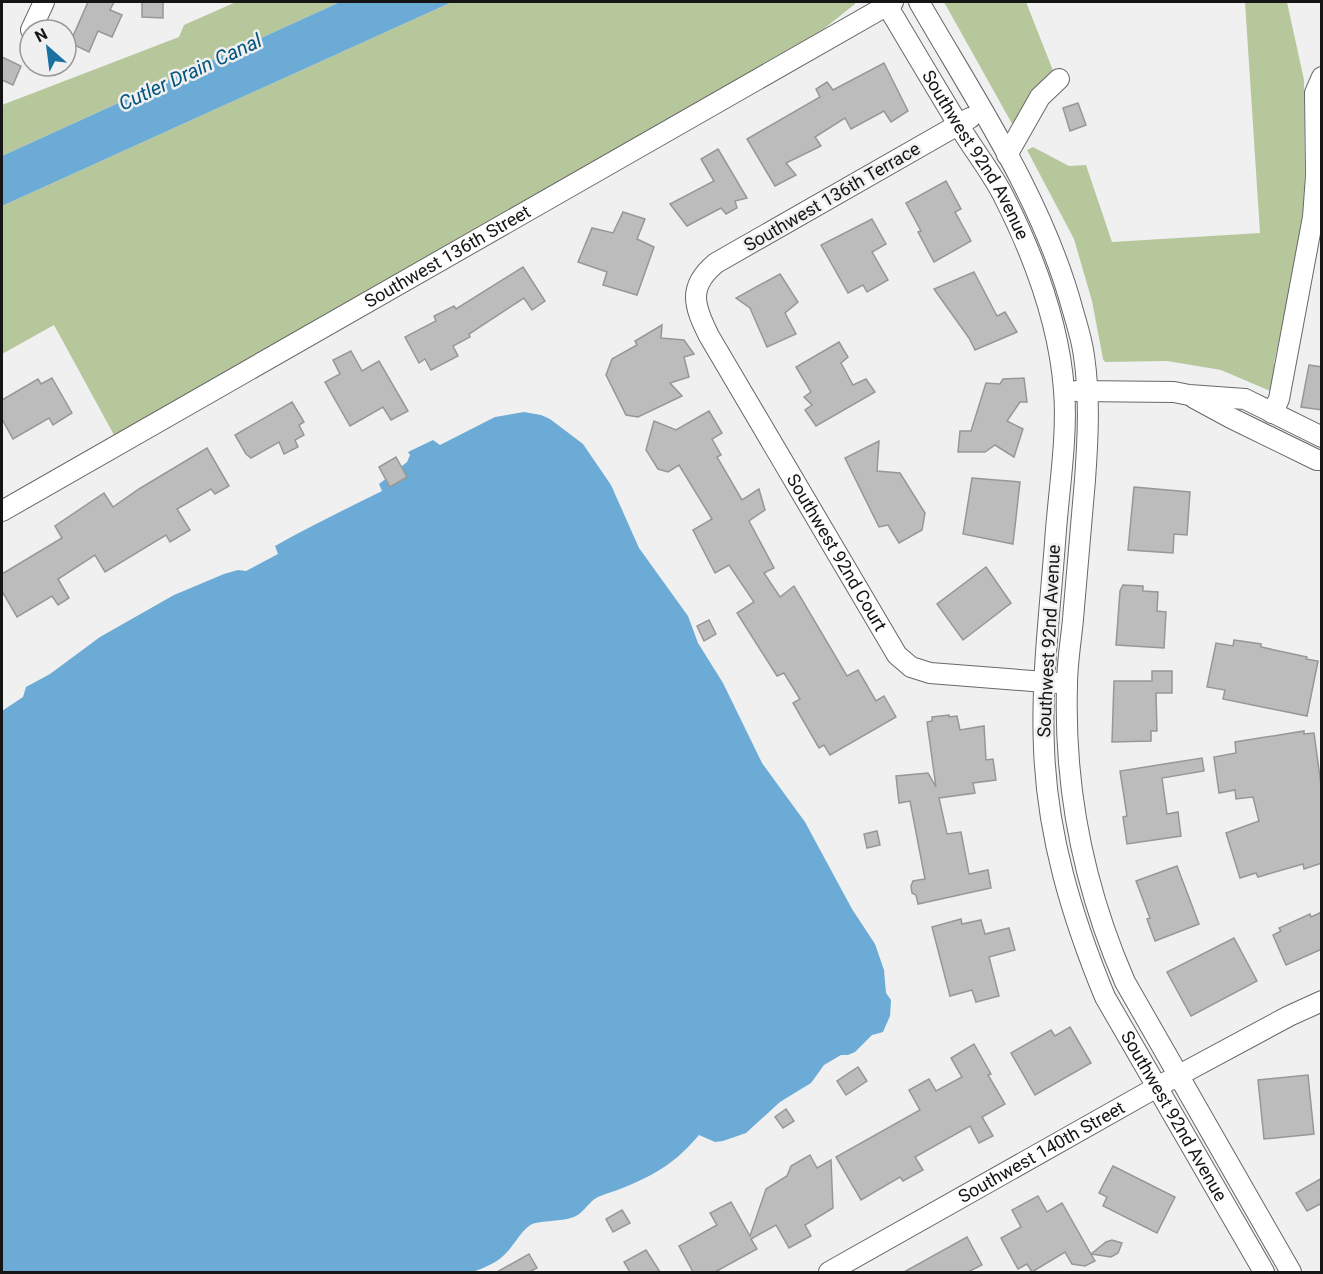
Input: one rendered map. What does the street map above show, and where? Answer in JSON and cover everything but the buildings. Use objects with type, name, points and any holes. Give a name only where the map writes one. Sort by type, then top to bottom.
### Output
[{"type":"street","points":[[37,18],[44,2]]},
{"type":"street","name":"Southwest 92nd Avenue","points":[[888,2],[958,125],[1002,193],[1029,250],[1059,351],[1065,391],[1063,447],[1045,682],[1043,747],[1050,820],[1062,872],[1086,950],[1105,997],[1264,1272]]},
{"type":"street","name":"Southwest 136th Street","points":[[2,512],[888,2]]},
{"type":"street","name":"Southwest 92nd Avenue","points":[[919,2],[1007,155],[1048,236],[1065,282],[1084,354],[1088,390],[1087,449],[1067,684],[1067,747],[1083,861],[1095,904],[1108,945],[1125,982],[1291,1272]]},
{"type":"street","points":[[1007,155],[1040,98],[1059,79]]},
{"type":"street","points":[[1274,439],[1279,399],[1312,228],[1316,176],[1318,85]]},
{"type":"street","name":"Southwest 136th Terrace","points":[[695,295],[700,280],[716,263],[982,111]]},
{"type":"street","name":"Southwest 92nd Court","points":[[695,295],[698,312],[709,336],[897,655],[911,667],[930,673],[1067,684]]},
{"type":"street","points":[[1065,391],[1174,392],[1245,399],[1322,437]]},
{"type":"street","points":[[1189,395],[1231,418],[1317,460],[1322,460]]},
{"type":"street","name":"Southwest 140th Street","points":[[829,1272],[1157,1087],[1289,1016],[1322,1001]]},
{"type":"green space","points":[[236,2],[340,2],[2,156],[2,105],[72,78],[78,78],[78,76],[179,37],[184,25]]},
{"type":"green space","points":[[452,2],[855,2],[855,4],[821,31],[114,435],[54,325],[2,354],[2,206]]},
{"type":"green space","points":[[944,2],[1026,2],[1054,73],[1015,129]]},
{"type":"green space","points":[[1245,2],[1287,2],[1304,80],[1305,197],[1292,281],[1274,363],[1275,393],[1221,370],[1167,361],[1105,362],[1092,301],[1074,239],[1027,150],[1033,147],[1069,166],[1086,165],[1112,242],[1260,233]]},
{"type":"water","name":"Cutler Drain Canal","points":[[340,2],[452,2],[2,206],[2,156]]},
{"type":"water","points":[[524,412],[550,419],[583,444],[611,485],[639,548],[688,616],[698,643],[723,683],[762,763],[805,822],[852,909],[875,944],[884,970],[886,993],[891,1000],[890,1016],[883,1032],[872,1035],[855,1052],[841,1055],[824,1065],[811,1083],[780,1102],[746,1133],[715,1142],[699,1135],[682,1153],[657,1172],[598,1197],[574,1217],[532,1224],[501,1258],[473,1272],[2,1272],[2,711],[23,697],[26,687],[50,674],[100,637],[174,595],[224,574],[238,570],[246,571],[278,554],[275,546],[382,491],[379,484],[407,462],[410,455],[408,452],[433,440],[440,445],[495,417]]}]
